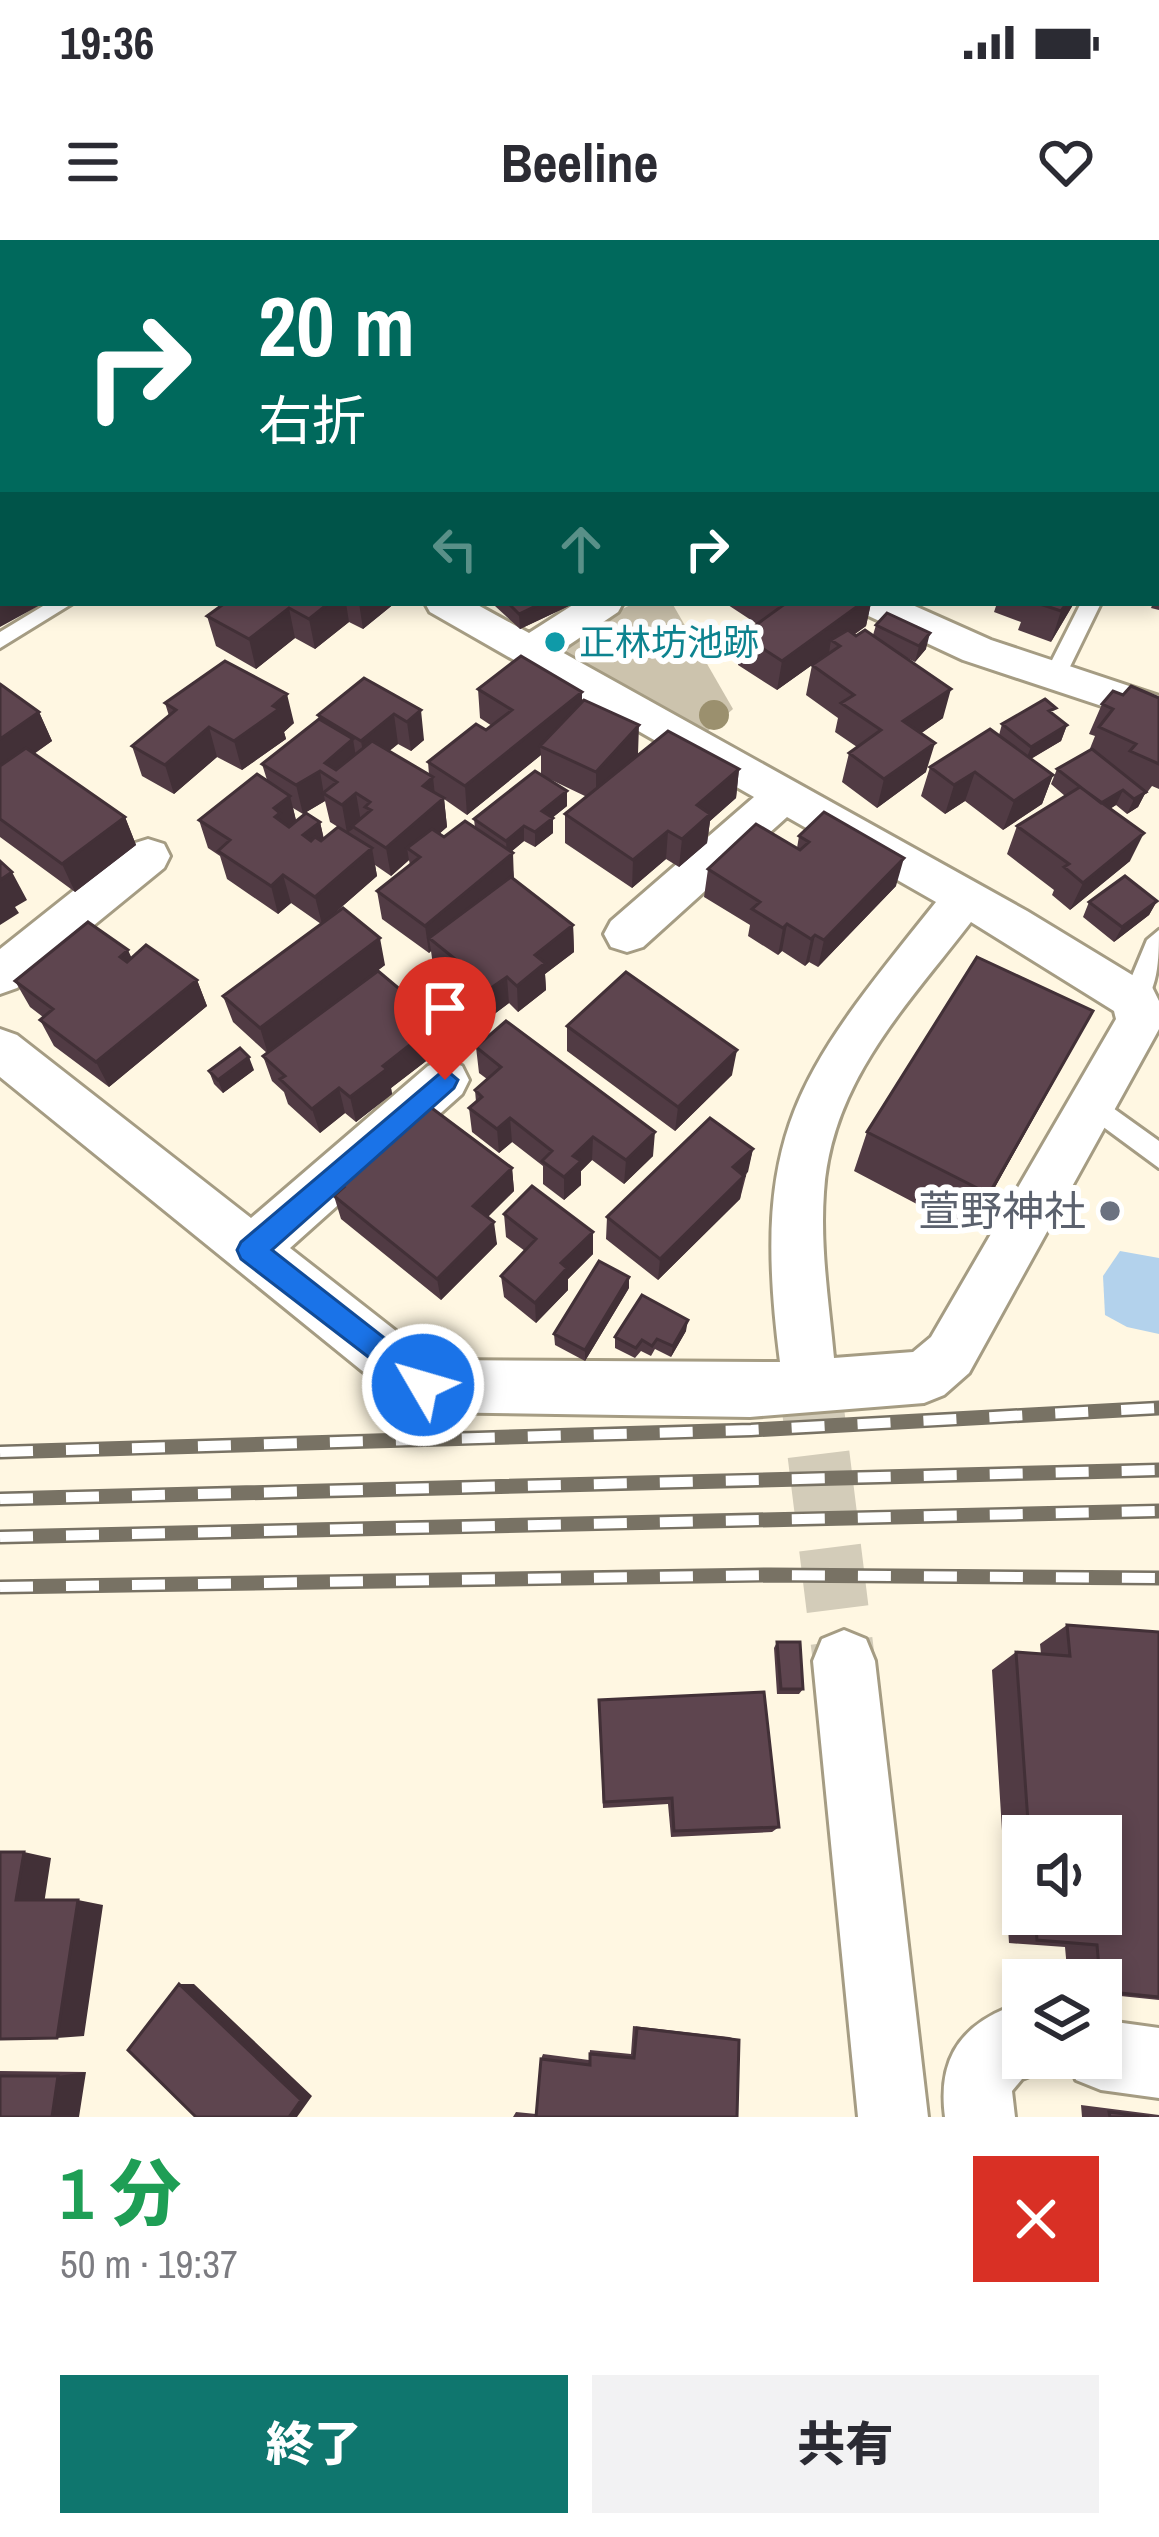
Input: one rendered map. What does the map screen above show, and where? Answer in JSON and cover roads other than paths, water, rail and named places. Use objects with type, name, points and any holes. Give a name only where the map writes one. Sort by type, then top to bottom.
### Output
[{"type":"street","points":[[0,1049],[423,1385],[750,1391],[924,1377],[950,1355],[1140,1020],[1135,1000],[965,897],[449,606]]},
{"type":"street","points":[[529,652],[599,606]]},
{"type":"street","points":[[881,606],[977,650],[1159,712]]},
{"type":"street","points":[[627,934],[783,796]]},
{"type":"street","points":[[0,975],[148,856]]},
{"type":"street","points":[[807,1361],[798,1238],[806,1142],[841,1061],[965,897]]},
{"type":"street","points":[[251,1250],[445,1080]]},
{"type":"street","points":[[844,1661],[893,2117]]},
{"type":"street","points":[[980,2117],[975,2081],[1002,2049]]},
{"type":"street","points":[[1122,2058],[1159,2063]]},
{"type":"lane","points":[[0,640],[58,606]]},
{"type":"lane","points":[[1055,674],[1089,606]]},
{"type":"lane","points":[[1135,1000],[1159,940]]},
{"type":"lane","points":[[1092,1104],[1159,1157]]},
{"type":"water","points":[[1120,1251],[1159,1258],[1159,1334],[1127,1327],[1105,1315],[1103,1276]]},
{"type":"tunnel","points":[[807,1361],[844,1661]]},
{"type":"railway","points":[[0,1452],[751,1430],[1159,1408]]},
{"type":"railway","points":[[0,1499],[1159,1470]]},
{"type":"railway","points":[[0,1537],[1159,1511]]},
{"type":"railway","points":[[0,1587],[770,1575],[1159,1578]]},
{"type":"place","name":"正林坊池跡","points":[[555,642]]},
{"type":"place","name":"萱野神社","points":[[1110,1211]]}]
